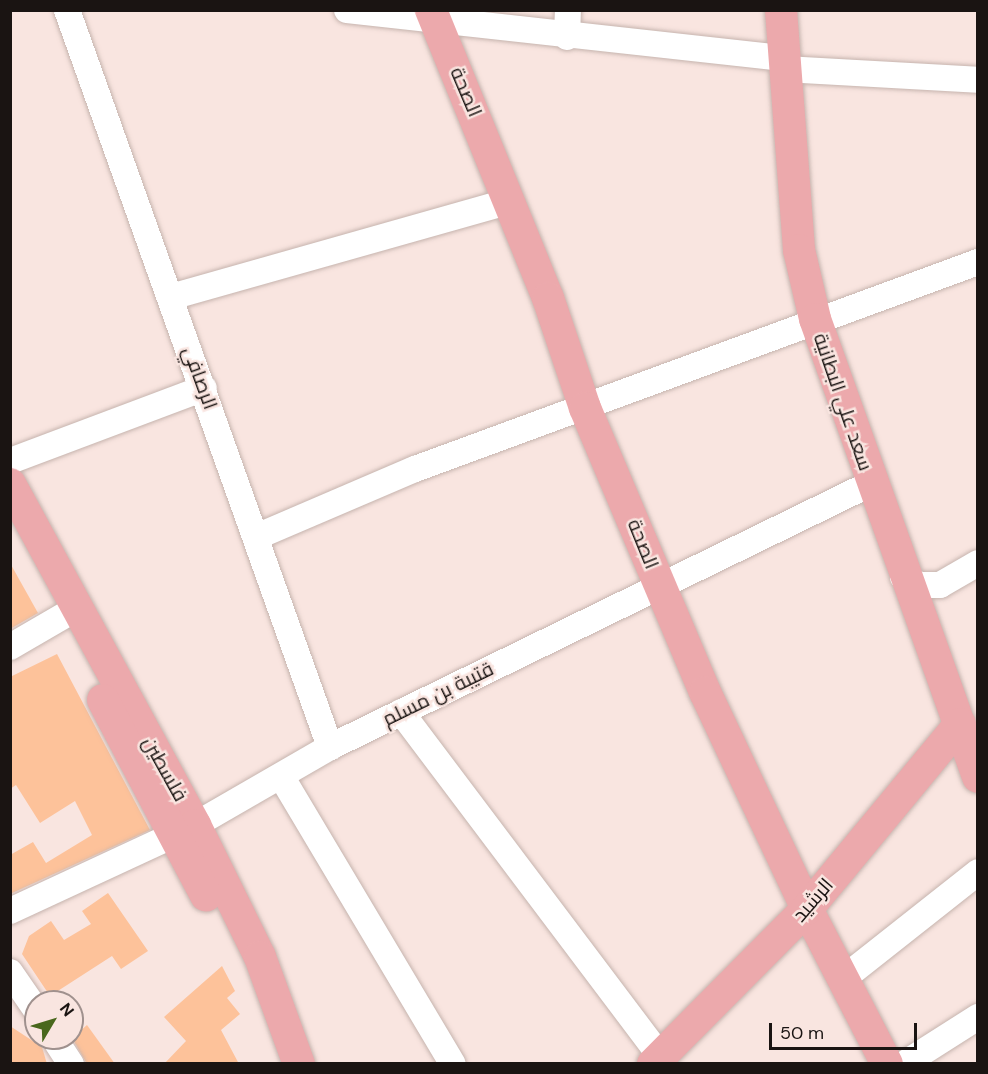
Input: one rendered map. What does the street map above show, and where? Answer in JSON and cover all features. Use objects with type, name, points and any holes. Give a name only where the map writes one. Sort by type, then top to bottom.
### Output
[{"type":"main road","name":"سعد علي البطانية","points":[[781,10],[799,250],[815,319],[903,577],[978,777]]},
{"type":"main road","name":"الصحة","points":[[433,16],[510,201],[585,408],[660,585],[807,909],[887,1064]]},
{"type":"main road","name":"فلسطين","points":[[10,484],[69,613],[134,736],[185,830],[260,957],[299,1064]]},
{"type":"main road","name":"فلسطين","points":[[10,528],[69,613]]},
{"type":"main road","name":"الرشيد","points":[[656,1060],[807,909],[960,724]]},
{"type":"main road","name":"فلسطين","points":[[185,830],[241,964],[279,1064]]},
{"type":"street","name":"الرصافي","points":[[67,10],[204,388],[330,747]]},
{"type":"street","points":[[347,10],[433,16],[567,37],[784,64],[978,80]]},
{"type":"street","points":[[567,37],[568,10]]},
{"type":"street","points":[[171,297],[510,201]]},
{"type":"street","points":[[256,537],[415,469],[585,408],[815,319],[978,262]]},
{"type":"street","points":[[10,461],[204,388]]},
{"type":"street","name":"قتيبة بن مسلم","points":[[10,911],[185,830],[330,747],[870,484]]},
{"type":"street","points":[[903,577],[920,585],[940,585],[978,564]]},
{"type":"street","points":[[10,647],[69,613]]},
{"type":"street","points":[[401,712],[656,1060]]},
{"type":"street","points":[[281,776],[453,1064]]},
{"type":"street","points":[[844,978],[978,872]]},
{"type":"street","points":[[10,972],[24,992]]},
{"type":"street","points":[[904,1064],[978,1017]]},
{"type":"building","points":[[10,563],[38,613],[10,629]]},
{"type":"building","points":[[57,654],[150,830],[10,894],[10,855],[33,842],[46,863],[92,835],[75,801],[40,823],[16,785],[10,789],[10,677]]},
{"type":"building","points":[[108,893],[148,951],[121,969],[112,956],[59,990],[46,990],[22,954],[29,936],[51,921],[64,940],[91,924],[82,911]]},
{"type":"building","points":[[222,966],[235,991],[227,998],[240,1014],[221,1030],[239,1064],[164,1064],[186,1041],[164,1017]]},
{"type":"building","points":[[87,1025],[115,1064],[87,1064],[79,1050],[84,1050],[84,1028]]},
{"type":"building","points":[[10,1026],[24,1035],[24,1050],[43,1050],[47,1064],[10,1064]]}]
